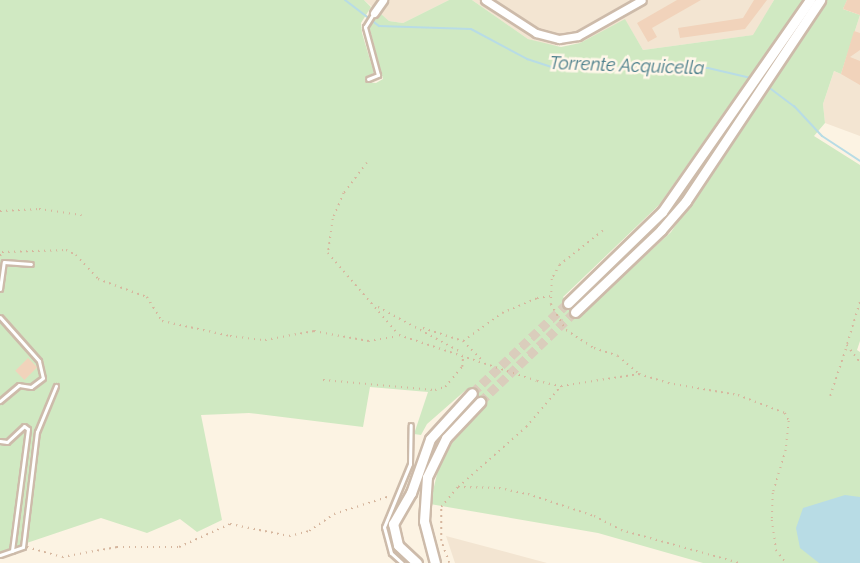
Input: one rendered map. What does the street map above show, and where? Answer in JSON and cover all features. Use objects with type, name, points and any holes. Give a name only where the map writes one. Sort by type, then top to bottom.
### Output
[{"type":"main road","points":[[575,312],[670,220],[768,69],[818,1]]},
{"type":"main road","points":[[568,303],[662,212],[752,93]]},
{"type":"main road","points":[[417,563],[398,545],[393,524],[411,493],[430,438],[472,393]]},
{"type":"main road","points":[[435,563],[424,521],[427,477],[446,438],[480,402]]},
{"type":"street","points":[[372,15],[383,0]]},
{"type":"street","points":[[485,0],[536,33],[559,39],[578,36],[642,0]]},
{"type":"lane","points":[[368,79],[378,75],[366,33],[367,21],[372,15]]},
{"type":"lane","points":[[0,289],[4,262],[31,264]]},
{"type":"lane","points":[[0,317],[39,362],[43,378],[31,387],[19,385],[0,401]]},
{"type":"lane","points":[[0,555],[23,547],[37,432],[56,386]]},
{"type":"lane","points":[[402,563],[391,553],[384,526],[410,464],[411,425]]},
{"type":"lane","points":[[0,441],[7,442],[24,426],[28,429],[12,551]]},
{"type":"path","points":[[367,163],[344,193],[333,219],[328,253],[377,306],[399,336]]},
{"type":"path","points":[[0,211],[39,209],[82,215]]},
{"type":"path","points":[[0,256],[2,252],[66,250],[76,255],[98,279],[147,297],[162,321],[230,336],[265,340],[314,330],[368,341],[399,336],[561,386],[639,374],[668,383],[738,395],[785,413],[789,421],[787,440],[773,493],[772,520],[776,550],[786,563]]},
{"type":"path","points":[[463,341],[502,313],[537,298],[551,296]]},
{"type":"path","points":[[830,396],[860,301]]},
{"type":"path","points":[[377,306],[418,326],[463,354]]},
{"type":"path","points":[[418,326],[463,341],[485,363]]},
{"type":"path","points":[[847,345],[860,362]]},
{"type":"path","points":[[323,380],[435,390],[445,387],[462,367],[463,354]]},
{"type":"path","points":[[449,563],[441,542],[441,507],[458,487],[526,427],[561,386]]},
{"type":"path","points":[[23,547],[62,557],[117,547],[179,547],[230,524],[289,536],[309,531],[334,514],[355,506],[389,498],[402,487]]},
{"type":"path","points":[[458,487],[499,488],[528,494],[594,516],[621,530],[740,563]]},
{"type":"shaded area","points":[[364,0],[449,0],[403,23],[389,21]]},
{"type":"shaded area","points":[[472,0],[774,0],[754,35],[643,50],[625,20],[580,43],[552,46],[528,39]]},
{"type":"shaded area","points":[[828,0],[860,0],[860,15]]},
{"type":"shaded area","points":[[860,15],[860,136],[825,123],[823,104],[834,71],[841,74]]},
{"type":"shaded area","points":[[446,536],[547,563],[455,563]]},
{"type":"green space","points":[[0,0],[364,0],[371,7],[361,23],[362,33],[374,73],[365,77],[365,82],[376,83],[383,79],[369,26],[380,13],[389,21],[403,23],[449,0],[472,0],[528,39],[561,47],[580,43],[625,19],[643,50],[753,35],[774,0],[803,0],[659,205],[563,297],[580,316],[671,232],[827,0],[847,0],[843,9],[860,15],[841,74],[834,71],[823,104],[825,123],[814,136],[860,165],[860,341],[857,350],[860,352],[860,563],[703,563],[598,533],[430,504],[440,461],[463,427],[484,407],[467,389],[427,424],[421,435],[414,434],[428,392],[370,387],[363,427],[249,413],[201,415],[222,520],[197,532],[180,519],[147,533],[101,518],[0,552]]},
{"type":"water","points":[[845,495],[860,497],[860,563],[819,563],[800,548],[796,528],[803,508]]},
{"type":"building","points":[[677,0],[701,0],[652,28],[657,37],[648,42],[637,23]]},
{"type":"building","points":[[754,0],[767,0],[745,29],[680,38],[678,28],[743,18]]},
{"type":"building","points":[[847,0],[860,0],[860,15],[843,9]]},
{"type":"building","points":[[854,31],[860,33],[860,50],[850,57],[860,61],[860,85],[841,74]]},
{"type":"building","points":[[28,358],[37,367],[24,380],[15,371]]},
{"type":"waterway","name":"Torrente Acquicella","points":[[345,0],[379,26],[471,29],[527,59],[555,68],[708,68],[751,78]]},
{"type":"waterway","name":"Torrente Acquicella","points":[[767,86],[794,106],[822,136],[860,161]]},
{"type":"tunnel","points":[[472,393],[568,303]]},
{"type":"tunnel","points":[[480,402],[575,312]]}]
